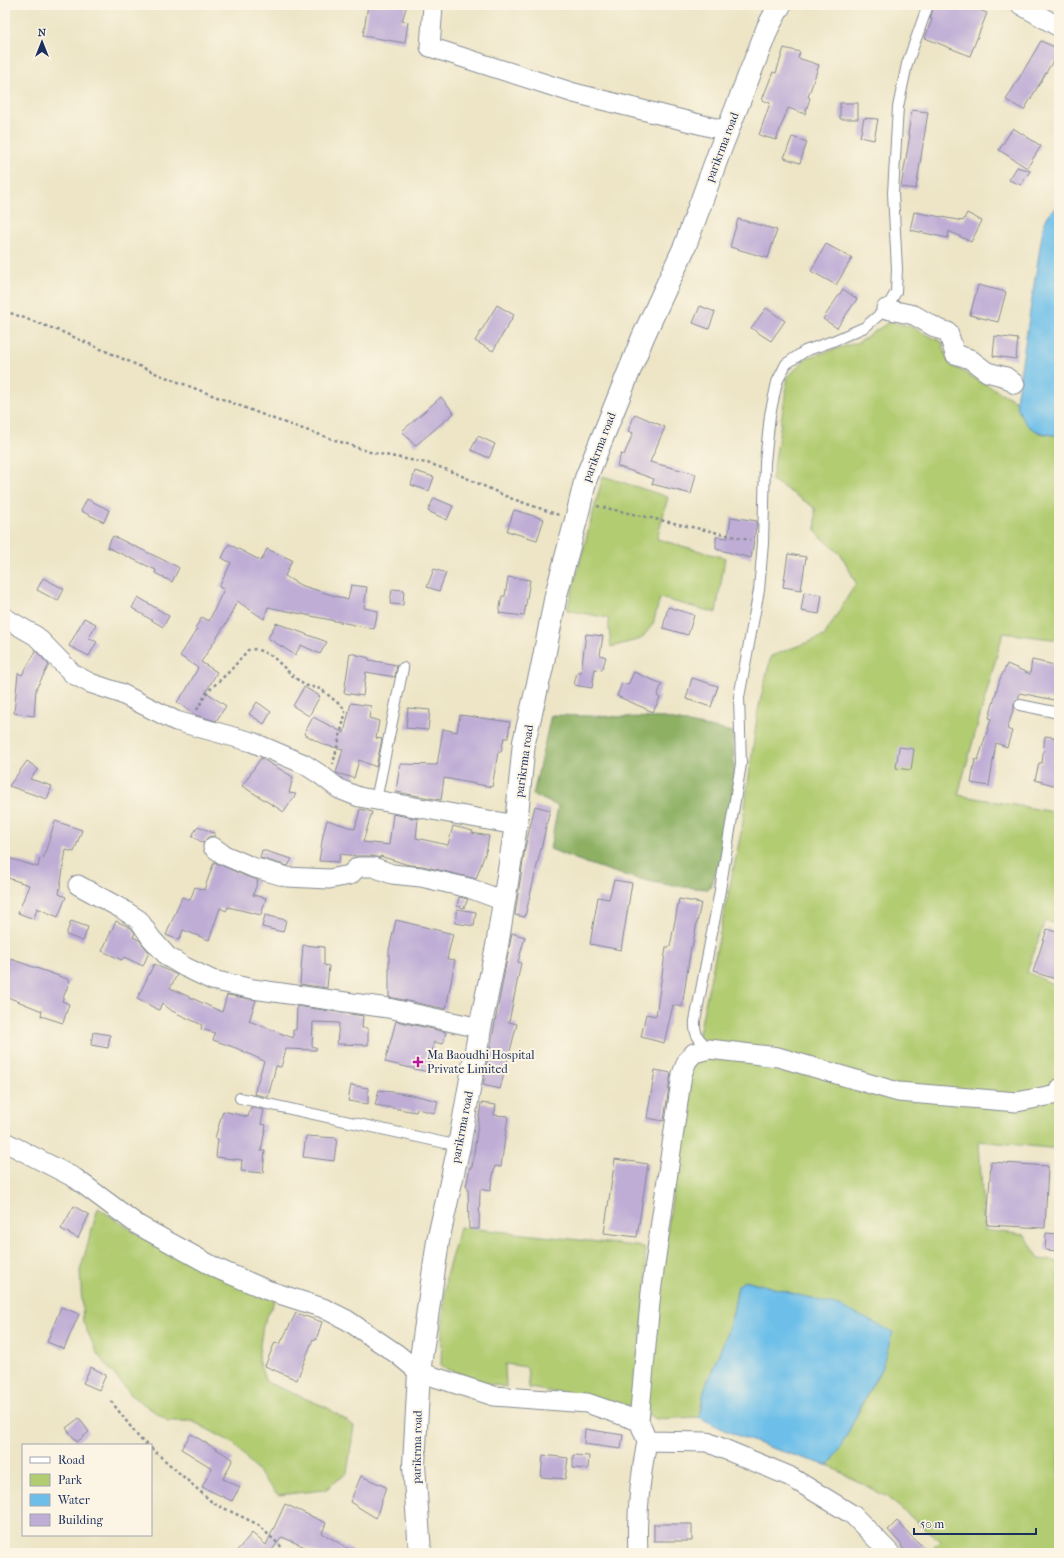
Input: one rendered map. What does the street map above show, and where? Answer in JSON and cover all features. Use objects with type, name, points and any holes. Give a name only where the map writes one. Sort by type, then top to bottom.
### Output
[{"type":"street","points":[[433,5],[430,47],[574,93],[727,131]]},
{"type":"street","name":"parikrma road","points":[[420,1553],[414,1465],[419,1372],[438,1241],[459,1146],[480,1028],[497,946],[516,825],[524,742],[542,667],[556,595],[586,478],[643,337],[685,246],[727,131],[768,27],[780,5]]},
{"type":"street","points":[[1021,5],[1059,27]]},
{"type":"street","points":[[886,309],[914,315],[938,329],[948,332],[955,354],[970,359],[986,372],[1006,377],[1015,384]]},
{"type":"street","points":[[5,618],[36,636],[73,674],[90,684],[120,693],[176,721],[252,742],[304,764],[339,789],[359,797],[516,825]]},
{"type":"street","points":[[213,847],[224,855],[252,867],[287,877],[329,879],[350,875],[358,867],[373,867],[392,874],[421,877],[469,888],[504,901]]},
{"type":"street","points":[[78,885],[122,908],[140,920],[151,938],[168,957],[185,968],[212,980],[253,989],[388,1008],[480,1028]]},
{"type":"street","points":[[638,1553],[637,1534],[640,1481],[647,1440],[639,1420],[651,1292],[682,1074],[687,1061],[694,1053],[709,1049],[778,1057],[898,1092],[1017,1102],[1058,1094]]},
{"type":"street","points":[[5,1142],[75,1178],[138,1226],[218,1269],[266,1290],[323,1308],[347,1320],[397,1354],[419,1372],[494,1396],[587,1403],[639,1420]]},
{"type":"street","points":[[647,1440],[706,1442],[789,1476],[854,1515],[890,1553]]},
{"type":"lane","points":[[709,1049],[698,1038],[694,1031],[719,896],[741,764],[739,697],[759,590],[763,543],[765,462],[770,415],[777,382],[786,364],[805,351],[865,327],[886,309],[896,292],[897,269],[893,193],[898,107],[907,64],[928,5]]},
{"type":"lane","points":[[376,800],[403,668]]},
{"type":"lane","points":[[1020,705],[1059,713]]},
{"type":"lane","points":[[240,1098],[459,1146]]},
{"type":"path","points":[[5,311],[60,331],[154,373],[274,419],[370,452],[431,464],[454,472],[510,498],[763,543]]},
{"type":"path","points":[[188,724],[207,692],[230,671],[248,650],[256,649],[272,656],[304,685],[321,689],[345,709],[345,715],[329,782]]},
{"type":"path","points":[[111,1401],[140,1439],[146,1444]]},
{"type":"path","points":[[152,1449],[213,1503],[256,1524],[288,1553]]},
{"type":"green space","points":[[889,322],[909,326],[942,342],[949,364],[1016,401],[1020,415],[1039,433],[1059,436],[1059,640],[1003,633],[958,795],[1059,813],[1059,924],[1045,921],[1027,972],[1059,987],[1059,1149],[979,1141],[984,1230],[1025,1235],[1039,1259],[1059,1262],[1059,1553],[929,1553],[940,1541],[887,1497],[829,1466],[882,1367],[801,1296],[745,1280],[738,1286],[733,1313],[725,1339],[705,1387],[699,1417],[656,1419],[642,1410],[688,1086],[742,828],[758,710],[771,656],[824,636],[856,583],[842,556],[816,532],[815,508],[772,480],[788,377],[806,358],[859,342]]},
{"type":"green space","points":[[603,476],[668,497],[657,539],[725,558],[716,613],[660,598],[653,624],[641,639],[611,647],[608,618],[567,610]]},
{"type":"green space","points":[[551,715],[665,718],[733,732],[735,799],[728,843],[709,889],[668,885],[628,876],[589,864],[550,849],[558,806],[533,795]]},
{"type":"green space","points":[[98,1208],[139,1235],[276,1298],[263,1325],[258,1360],[266,1382],[328,1408],[354,1426],[347,1473],[325,1490],[278,1495],[233,1443],[192,1421],[168,1421],[132,1396],[98,1355],[83,1322],[80,1271]]},
{"type":"green space","points":[[460,1227],[644,1247],[647,1278],[634,1408],[601,1400],[529,1388],[527,1367],[505,1364],[506,1387],[490,1384],[441,1367],[446,1276]]},
{"type":"water","points":[[1059,207],[1059,436],[1042,433],[1030,428],[1022,418],[1016,401],[1043,228],[1050,213]]},
{"type":"water","points":[[745,1280],[842,1307],[893,1332],[882,1367],[844,1441],[829,1466],[746,1439],[699,1417],[705,1387],[725,1339],[733,1313],[738,1286]]},
{"type":"building","points":[[368,5],[407,5],[402,21],[408,22],[405,43],[363,36]]},
{"type":"building","points":[[934,5],[966,5],[987,13],[970,56],[925,38],[932,19],[930,19]]},
{"type":"building","points":[[1041,41],[1059,49],[1059,63],[1053,61],[1024,110],[1006,100]]},
{"type":"building","points":[[784,48],[800,52],[798,58],[819,65],[808,97],[810,98],[805,114],[788,108],[776,140],[759,135],[770,103],[762,100],[773,72],[776,73]]},
{"type":"building","points":[[840,103],[858,103],[858,119],[840,119]]},
{"type":"building","points":[[912,110],[928,112],[916,189],[901,187],[910,135],[908,134]]},
{"type":"building","points":[[864,118],[878,119],[874,140],[860,137]]},
{"type":"building","points":[[1013,128],[1041,146],[1027,168],[999,150]]},
{"type":"building","points":[[792,137],[807,142],[800,163],[784,158]]},
{"type":"building","points":[[1017,167],[1030,171],[1021,185],[1009,180]]},
{"type":"building","points":[[914,212],[963,221],[967,213],[982,221],[971,242],[949,231],[948,238],[910,230]]},
{"type":"building","points":[[738,219],[777,230],[768,258],[730,247]]},
{"type":"building","points":[[826,244],[852,258],[836,285],[811,271]]},
{"type":"building","points":[[978,285],[1006,292],[998,322],[970,315]]},
{"type":"building","points":[[843,289],[857,299],[837,328],[823,319]]},
{"type":"building","points":[[497,305],[514,315],[493,351],[475,341]]},
{"type":"building","points":[[700,306],[715,312],[709,329],[693,323]]},
{"type":"building","points":[[766,308],[785,321],[771,341],[751,328]]},
{"type":"building","points":[[995,336],[1018,339],[1016,359],[993,356]]},
{"type":"building","points":[[441,397],[454,413],[415,446],[402,431]]},
{"type":"building","points":[[635,414],[665,427],[650,462],[696,474],[691,494],[652,484],[654,479],[617,466],[621,454],[624,455],[633,433],[628,431]]},
{"type":"building","points":[[478,436],[495,444],[489,458],[471,450]]},
{"type":"building","points":[[415,471],[434,477],[429,491],[411,485]]},
{"type":"building","points":[[434,498],[453,506],[447,520],[428,511]]},
{"type":"building","points":[[87,499],[109,510],[104,522],[81,511]]},
{"type":"building","points":[[514,510],[544,519],[537,540],[507,531]]},
{"type":"building","points":[[731,517],[757,521],[751,558],[716,549],[716,537],[728,538]]},
{"type":"building","points":[[113,536],[178,567],[179,568],[172,582],[155,573],[156,570],[107,547]]},
{"type":"building","points":[[229,544],[261,561],[267,549],[292,560],[285,576],[300,585],[348,600],[351,585],[367,587],[364,608],[378,611],[374,629],[268,607],[264,619],[237,601],[227,622],[201,662],[217,672],[206,692],[226,706],[216,721],[195,715],[177,702],[186,690],[198,668],[180,656],[197,629],[195,628],[202,617],[209,621],[224,589],[219,587],[231,563],[222,558]]},
{"type":"building","points":[[788,554],[806,557],[801,590],[783,587]]},
{"type":"building","points":[[434,569],[446,573],[439,591],[427,587]]},
{"type":"building","points":[[508,577],[530,580],[524,616],[499,613],[502,596],[505,596]]},
{"type":"building","points":[[43,578],[64,589],[58,601],[37,590]]},
{"type":"building","points":[[392,589],[404,590],[403,605],[390,604]]},
{"type":"building","points":[[804,592],[822,595],[819,614],[801,611]]},
{"type":"building","points":[[138,597],[169,616],[163,627],[132,608]]},
{"type":"building","points":[[668,607],[694,615],[688,635],[663,628]]},
{"type":"building","points":[[84,618],[96,624],[89,638],[97,642],[89,656],[69,646]]},
{"type":"building","points":[[276,623],[327,642],[320,654],[301,645],[295,655],[268,638]]},
{"type":"building","points":[[586,634],[603,636],[600,655],[606,657],[602,670],[595,669],[592,688],[574,685],[577,672],[581,672]]},
{"type":"building","points":[[36,651],[49,665],[36,689],[34,716],[14,713],[18,673],[22,675]]},
{"type":"building","points":[[350,653],[369,658],[369,660],[397,665],[395,677],[366,672],[363,696],[344,693]]},
{"type":"building","points":[[1032,660],[1059,666],[1059,701],[1020,693],[1018,699],[1014,703],[1014,708],[1007,729],[1012,731],[1007,747],[996,743],[989,786],[971,783],[975,759],[978,760],[991,719],[989,718],[1000,679],[1007,664],[1030,674]]},
{"type":"building","points":[[634,672],[662,684],[657,696],[660,698],[653,712],[617,696],[622,683],[628,685]]},
{"type":"building","points":[[692,678],[718,686],[711,707],[686,699]]},
{"type":"building","points":[[304,687],[320,696],[309,716],[293,706]]},
{"type":"building","points":[[257,702],[271,712],[264,724],[249,714]]},
{"type":"building","points":[[351,703],[371,706],[369,718],[379,721],[376,738],[382,739],[376,767],[359,760],[354,778],[336,773],[343,749],[324,745],[304,734],[313,717],[344,733]]},
{"type":"building","points":[[408,708],[430,710],[428,730],[406,728]]},
{"type":"building","points":[[460,715],[510,722],[508,738],[504,738],[501,752],[498,752],[492,787],[444,778],[441,800],[396,792],[400,764],[437,765],[443,729],[457,732]]},
{"type":"building","points":[[1045,736],[1059,738],[1059,778],[1057,786],[1035,780],[1039,763],[1042,763]]},
{"type":"building","points":[[899,747],[914,749],[911,770],[896,768]]},
{"type":"building","points":[[261,758],[293,777],[289,793],[296,794],[284,812],[242,786]]},
{"type":"building","points":[[27,761],[38,769],[30,779],[52,786],[47,799],[9,786]]},
{"type":"building","points":[[535,806],[550,810],[525,917],[515,915],[525,848]]},
{"type":"building","points":[[360,809],[372,812],[363,842],[389,845],[393,814],[418,819],[416,838],[448,845],[453,826],[473,831],[472,833],[489,836],[487,848],[476,879],[423,866],[409,865],[380,856],[380,858],[373,856],[340,854],[339,862],[319,861],[327,820],[355,829]]},
{"type":"building","points":[[55,821],[82,830],[74,852],[66,850],[59,894],[66,897],[58,917],[37,908],[34,919],[18,913],[29,885],[5,877],[5,857],[38,867],[40,858],[43,859]]},
{"type":"building","points":[[198,826],[216,834],[208,837],[203,843],[192,836]]},
{"type":"building","points":[[262,850],[292,859],[288,866],[260,858]]},
{"type":"building","points":[[214,862],[258,880],[253,895],[266,898],[261,915],[228,907],[226,911],[220,908],[209,940],[183,930],[179,940],[166,935],[182,897],[190,900],[195,887],[204,890]]},
{"type":"building","points":[[614,880],[632,883],[621,950],[590,944],[598,897],[609,899]]},
{"type":"building","points":[[459,897],[468,899],[464,908],[457,906]]},
{"type":"building","points":[[679,899],[701,903],[691,947],[682,1007],[673,1005],[664,1043],[641,1037],[646,1014],[656,1016],[666,947],[670,947]]},
{"type":"building","points":[[457,909],[476,912],[474,926],[455,923]]},
{"type":"building","points":[[265,915],[286,920],[283,932],[262,927]]},
{"type":"building","points":[[396,920],[453,934],[447,959],[455,960],[446,1009],[389,997],[389,950]]},
{"type":"building","points":[[71,921],[88,927],[83,941],[66,935]]},
{"type":"building","points":[[116,921],[131,928],[135,933],[133,937],[139,940],[149,952],[143,966],[124,957],[122,960],[102,951]]},
{"type":"building","points":[[1047,929],[1059,933],[1059,980],[1033,972]]},
{"type":"building","points":[[512,933],[525,937],[518,962],[521,963],[509,1022],[517,1024],[500,1089],[483,1085]]},
{"type":"building","points":[[303,945],[324,947],[324,965],[329,966],[327,988],[300,984]]},
{"type":"building","points":[[5,957],[70,980],[62,1001],[69,1004],[63,1023],[41,1016],[42,1011],[5,996]]},
{"type":"building","points":[[154,964],[177,975],[170,988],[222,1012],[227,995],[256,1000],[249,1021],[293,1038],[293,1030],[296,1030],[297,1006],[363,1016],[362,1028],[368,1028],[368,1045],[337,1044],[339,1023],[313,1022],[312,1046],[317,1048],[316,1050],[286,1049],[281,1067],[276,1066],[268,1097],[254,1094],[264,1061],[236,1048],[213,1040],[215,1033],[201,1029],[202,1025],[172,1011],[162,1003],[159,1010],[137,999]]},
{"type":"building","points":[[396,1021],[446,1032],[443,1044],[434,1042],[428,1072],[385,1062]]},
{"type":"building","points":[[93,1032],[110,1035],[108,1048],[91,1045]]},
{"type":"building","points":[[655,1070],[671,1073],[664,1121],[647,1118]]},
{"type":"building","points":[[351,1085],[368,1088],[368,1104],[348,1101]]},
{"type":"building","points":[[379,1090],[438,1101],[435,1113],[417,1109],[416,1112],[375,1105]]},
{"type":"building","points":[[481,1103],[496,1105],[494,1115],[508,1116],[501,1167],[495,1166],[490,1191],[480,1189],[479,1229],[469,1229],[468,1187],[466,1187],[470,1167],[472,1167]]},
{"type":"building","points":[[251,1107],[264,1110],[261,1124],[266,1125],[261,1151],[265,1151],[263,1173],[241,1171],[242,1160],[216,1157],[218,1139],[215,1138],[223,1111],[248,1117]]},
{"type":"building","points":[[306,1136],[337,1138],[334,1161],[303,1157]]},
{"type":"building","points":[[615,1159],[648,1164],[637,1237],[604,1233]]},
{"type":"building","points":[[991,1162],[1048,1166],[1045,1228],[987,1225]]},
{"type":"building","points":[[74,1206],[89,1215],[78,1238],[61,1229]]},
{"type":"building","points":[[1046,1233],[1059,1234],[1059,1251],[1045,1250]]},
{"type":"building","points":[[61,1307],[79,1314],[64,1349],[47,1342]]},
{"type":"building","points":[[296,1313],[322,1322],[316,1340],[313,1339],[297,1380],[265,1366],[275,1342],[280,1344]]},
{"type":"building","points":[[91,1367],[106,1375],[99,1390],[83,1383]]},
{"type":"building","points":[[79,1418],[89,1432],[77,1442],[66,1428]]},
{"type":"building","points":[[585,1429],[623,1435],[621,1449],[584,1444]]},
{"type":"building","points":[[191,1434],[233,1459],[223,1479],[240,1487],[232,1501],[202,1487],[212,1468],[181,1449]]},
{"type":"building","points":[[543,1455],[568,1458],[565,1479],[541,1477]]},
{"type":"building","points":[[573,1455],[589,1456],[588,1469],[573,1468]]},
{"type":"building","points":[[361,1476],[386,1487],[376,1518],[350,1502]]},
{"type":"building","points":[[285,1504],[326,1523],[322,1533],[356,1553],[319,1553],[282,1537],[272,1550],[276,1553],[235,1553],[252,1533],[266,1545]]},
{"type":"building","points":[[897,1521],[913,1538],[931,1553],[908,1553],[901,1547],[902,1545],[888,1530]]},
{"type":"building","points":[[654,1524],[692,1524],[692,1541],[654,1541]]},
{"type":"place","name":"Ma Baoudhi Hospital Private Limited","points":[[418,1062]]}]
